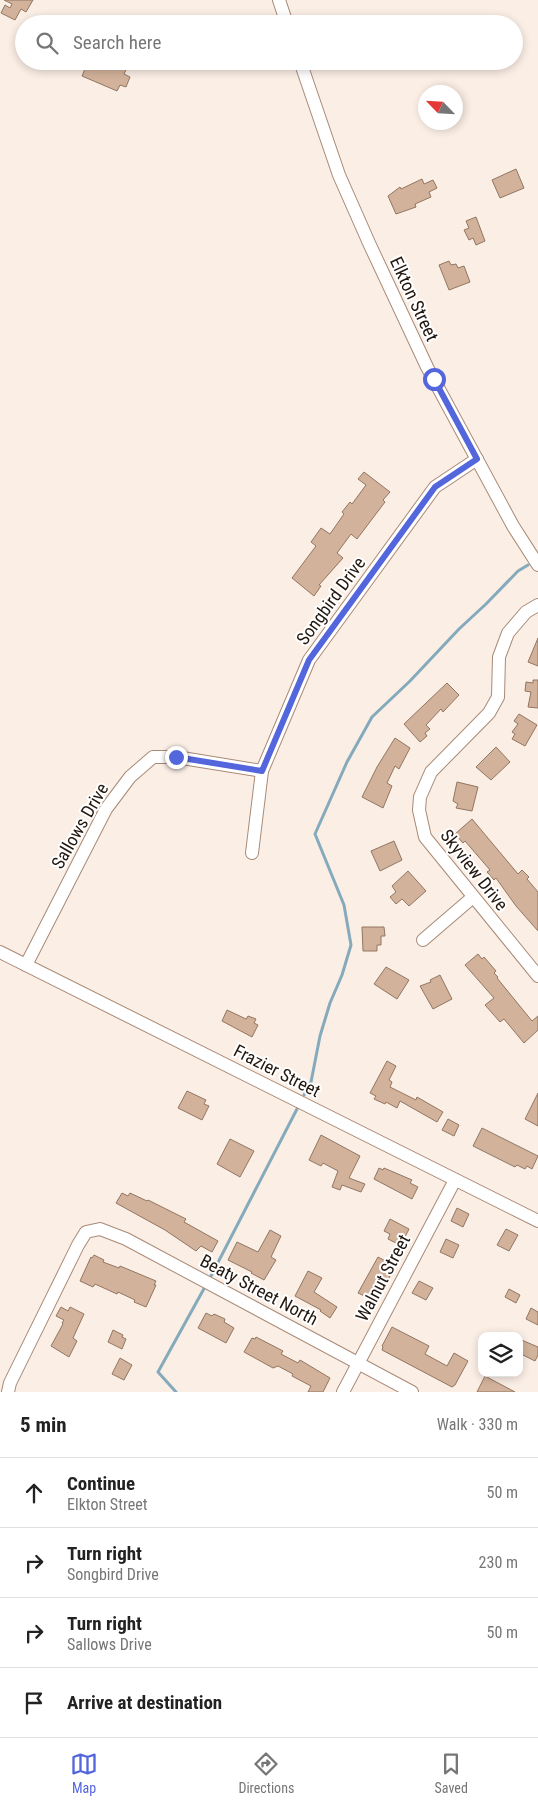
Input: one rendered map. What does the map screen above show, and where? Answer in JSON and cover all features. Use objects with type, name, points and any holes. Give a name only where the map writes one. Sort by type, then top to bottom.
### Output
[{"type":"street","points":[[279,0],[284,15]]},
{"type":"street","name":"Elkton Street","points":[[303,70],[339,175],[427,367],[513,526],[538,565]]},
{"type":"street","name":"Songbird Drive","points":[[252,853],[262,771],[309,660],[435,487],[477,459]]},
{"type":"street","name":"Skyview Drive","points":[[538,605],[526,612],[508,633],[499,657],[498,697],[489,713],[430,772],[420,797],[419,810],[425,837],[538,976]]},
{"type":"street","name":"Sallows Drive","points":[[26,964],[106,809],[130,777],[152,757],[176,757],[262,771]]},
{"type":"street","points":[[423,940],[473,897]]},
{"type":"street","name":"Frazier Street","points":[[0,952],[455,1180],[536,1215]]},
{"type":"street","name":"Walnut Street","points":[[342,1392],[455,1180]]},
{"type":"street","name":"Beaty Street North","points":[[8,1392],[14,1375],[78,1245],[86,1232],[100,1228],[126,1239],[412,1392]]},
{"type":"building","points":[[4,0],[33,0],[26,12],[21,9],[18,15],[15,15],[15,20],[1,13],[5,5],[10,8],[12,4]]},
{"type":"building","points":[[84,70],[126,70],[124,74],[130,77],[126,87],[120,85],[117,91],[82,76]]},
{"type":"building","points":[[516,169],[524,188],[500,198],[492,180]]},
{"type":"building","points":[[422,179],[424,184],[433,180],[437,188],[429,192],[431,197],[415,204],[416,207],[396,214],[388,196],[400,187],[401,189]]},
{"type":"building","points":[[476,217],[485,241],[476,245],[473,238],[469,240],[464,230],[469,228],[466,221]]},
{"type":"building","points":[[449,261],[451,265],[456,264],[458,268],[464,266],[470,282],[449,290],[439,265]]},
{"type":"building","points":[[364,472],[390,492],[383,500],[385,502],[357,539],[351,534],[337,553],[343,558],[319,585],[321,586],[314,596],[292,578],[316,546],[311,542],[321,528],[330,534],[344,514],[342,512],[350,502],[352,504],[366,485],[358,479]]},
{"type":"building","points":[[538,638],[538,666],[528,662]]},
{"type":"building","points":[[533,680],[538,680],[538,708],[528,707],[531,692],[525,691],[526,682],[533,683]]},
{"type":"building","points":[[447,683],[459,695],[443,712],[441,709],[426,725],[430,729],[425,733],[427,736],[420,742],[404,724]]},
{"type":"building","points":[[519,714],[537,725],[525,746],[512,739],[515,734],[512,732],[518,724],[514,721]]},
{"type":"building","points":[[395,738],[410,748],[399,769],[395,766],[387,783],[392,786],[383,808],[362,797],[377,767]]},
{"type":"building","points":[[496,747],[510,762],[491,780],[476,767]]},
{"type":"building","points":[[457,782],[478,787],[472,811],[456,808],[458,804],[453,801]]},
{"type":"building","points":[[472,819],[518,874],[522,870],[529,877],[527,879],[538,892],[538,931],[516,906],[496,878],[494,880],[487,872],[490,870],[465,841],[463,843],[455,834]]},
{"type":"building","points":[[394,841],[402,860],[380,871],[371,851]]},
{"type":"building","points":[[408,871],[426,891],[409,906],[402,899],[396,904],[390,897],[396,892],[392,886]]},
{"type":"building","points":[[362,927],[384,927],[385,936],[381,936],[381,945],[377,945],[377,951],[363,951]]},
{"type":"building","points":[[478,954],[482,959],[484,957],[496,971],[494,973],[497,978],[532,1021],[538,1016],[538,1030],[524,1043],[504,1019],[500,1022],[485,1005],[494,998],[465,965]]},
{"type":"building","points":[[386,967],[409,980],[397,999],[374,984]]},
{"type":"building","points":[[440,975],[452,999],[433,1009],[420,986],[431,982],[430,980]]},
{"type":"building","points":[[227,1010],[246,1019],[248,1016],[256,1019],[254,1023],[258,1025],[252,1037],[222,1021]]},
{"type":"building","points":[[387,1061],[396,1066],[389,1080],[392,1082],[390,1087],[416,1100],[417,1097],[443,1112],[437,1122],[400,1101],[397,1108],[386,1102],[385,1104],[374,1099],[376,1096],[370,1093]]},
{"type":"building","points":[[187,1091],[206,1100],[204,1104],[209,1106],[202,1120],[178,1108]]},
{"type":"building","points":[[538,1093],[538,1126],[525,1119]]},
{"type":"building","points":[[448,1119],[459,1125],[454,1136],[442,1130]]},
{"type":"building","points":[[482,1128],[538,1156],[532,1169],[527,1166],[525,1169],[517,1165],[515,1167],[473,1146]]},
{"type":"building","points":[[321,1135],[360,1156],[349,1178],[365,1184],[361,1192],[342,1185],[340,1190],[332,1187],[338,1171],[323,1163],[321,1166],[309,1160]]},
{"type":"building","points":[[230,1139],[254,1151],[240,1177],[217,1164]]},
{"type":"building","points":[[379,1168],[383,1170],[384,1168],[412,1180],[410,1183],[418,1187],[412,1199],[374,1179]]},
{"type":"building","points":[[122,1193],[128,1196],[130,1193],[148,1200],[186,1219],[184,1222],[218,1241],[212,1252],[201,1246],[196,1251],[165,1230],[116,1203]]},
{"type":"building","points":[[457,1208],[469,1214],[463,1227],[451,1221]]},
{"type":"building","points":[[390,1219],[409,1229],[403,1241],[400,1240],[398,1244],[388,1239],[390,1234],[384,1231]]},
{"type":"building","points":[[506,1229],[518,1235],[509,1251],[497,1245]]},
{"type":"building","points":[[270,1230],[281,1236],[271,1257],[276,1260],[264,1280],[228,1260],[237,1242],[258,1252]]},
{"type":"building","points":[[446,1239],[459,1245],[453,1258],[440,1252]]},
{"type":"building","points":[[94,1255],[104,1260],[103,1262],[119,1268],[120,1266],[156,1281],[146,1307],[118,1292],[117,1294],[95,1284],[93,1287],[80,1281],[91,1257]]},
{"type":"building","points":[[378,1257],[395,1266],[377,1302],[358,1293]]},
{"type":"building","points":[[308,1271],[322,1278],[314,1292],[337,1307],[330,1318],[321,1310],[295,1296]]},
{"type":"building","points":[[419,1281],[433,1288],[426,1300],[412,1293]]},
{"type":"building","points":[[509,1289],[520,1295],[516,1303],[505,1297]]},
{"type":"building","points":[[61,1307],[68,1311],[70,1307],[84,1314],[73,1338],[77,1341],[69,1357],[51,1346],[63,1324],[64,1320],[56,1316]]},
{"type":"building","points":[[531,1308],[538,1312],[538,1325],[526,1319]]},
{"type":"building","points":[[206,1313],[225,1319],[224,1322],[234,1328],[226,1343],[198,1328]]},
{"type":"building","points":[[392,1327],[429,1346],[425,1354],[447,1366],[454,1353],[468,1361],[455,1385],[452,1387],[382,1350],[382,1346]]},
{"type":"building","points":[[113,1330],[123,1335],[122,1337],[126,1339],[122,1349],[108,1342]]},
{"type":"building","points":[[256,1337],[283,1351],[281,1354],[298,1363],[300,1360],[330,1378],[323,1392],[308,1392],[311,1386],[292,1376],[293,1374],[278,1366],[273,1368],[244,1352],[252,1338],[255,1339]]},
{"type":"building","points":[[523,1341],[538,1347],[538,1355],[535,1361],[523,1355]]},
{"type":"building","points":[[120,1358],[132,1365],[124,1380],[112,1374]]},
{"type":"building","points":[[484,1377],[487,1377],[515,1392],[477,1392]]},
{"type":"waterway","points":[[304,1095],[311,1082],[320,1036],[351,945],[344,905],[315,834],[347,762],[372,717],[518,571],[528,565]]},
{"type":"waterway","points":[[211,1276],[297,1109]]},
{"type":"waterway","points":[[176,1392],[158,1372],[206,1285]]},
{"type":"route","points":[[176,757],[262,771],[309,660],[435,487],[477,459],[434,379]]}]
